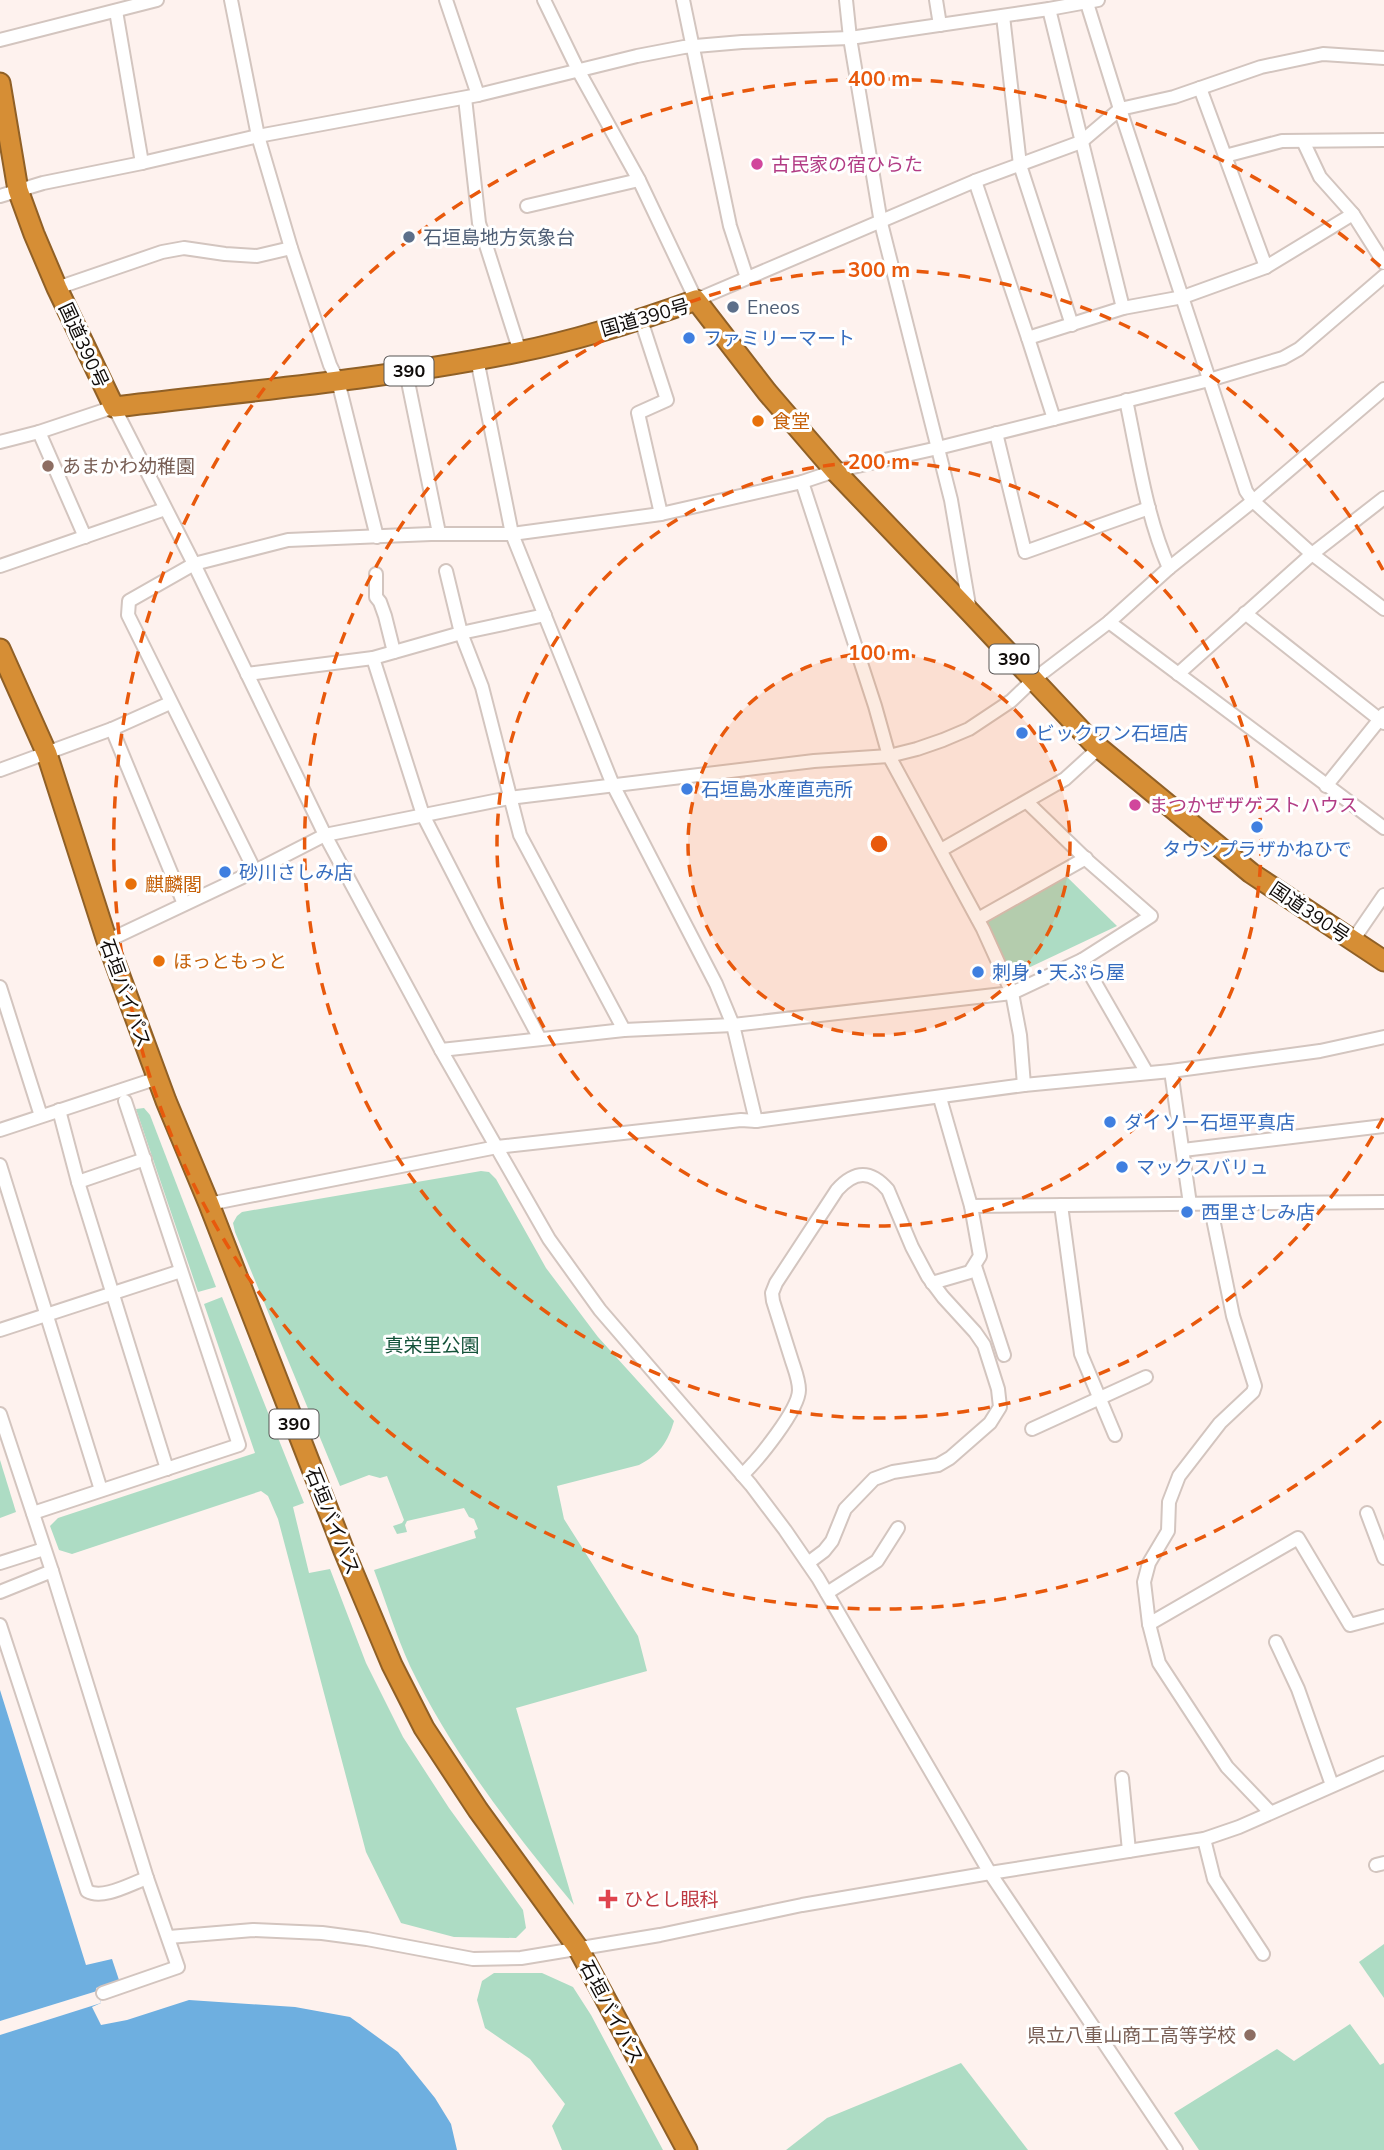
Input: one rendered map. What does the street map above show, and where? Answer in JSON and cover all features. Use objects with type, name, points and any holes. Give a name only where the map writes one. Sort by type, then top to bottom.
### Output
[{"type":"highway","name":"国道390号","points":[[0,83],[9,193],[34,234],[114,407],[406,372],[520,352],[641,320],[696,300],[767,392],[835,471],[1098,748],[1251,873],[1384,961]]},
{"type":"highway","name":"石垣バイパス","points":[[0,649],[47,754],[107,941],[158,1078],[392,1665],[424,1728],[478,1810],[578,1948],[687,2150]]},
{"type":"street","points":[[0,40],[157,0]]},
{"type":"street","points":[[231,0],[258,136],[290,248],[338,381],[377,537]]},
{"type":"street","points":[[446,0],[472,96],[480,223],[520,352]]},
{"type":"street","points":[[544,0],[578,70],[639,180],[696,300],[975,181],[1081,142],[1120,109],[1200,88],[1261,67],[1323,54],[1384,58]]},
{"type":"street","points":[[683,0],[730,226],[747,278]]},
{"type":"street","points":[[846,0],[849,38],[881,223],[951,500],[970,612]]},
{"type":"street","points":[[936,0],[940,25]]},
{"type":"street","points":[[9,193],[258,136],[472,96],[637,56],[694,46],[849,38],[1090,1],[1120,109],[1246,491],[1253,501],[1312,554],[1384,609]]},
{"type":"street","points":[[1049,9],[1123,308]]},
{"type":"street","points":[[116,11],[142,163]]},
{"type":"street","points":[[1003,16],[1020,165],[1072,325]]},
{"type":"street","points":[[1200,88],[1266,267]]},
{"type":"street","points":[[1225,156],[1282,141],[1384,140]]},
{"type":"street","points":[[1303,141],[1320,177],[1353,214],[1384,263]]},
{"type":"street","points":[[527,206],[639,180]]},
{"type":"street","points":[[975,181],[1054,419]]},
{"type":"street","points":[[1028,338],[1123,308],[1183,297],[1266,267],[1353,214]]},
{"type":"street","points":[[57,288],[162,252],[184,248],[257,256],[290,248]]},
{"type":"street","points":[[255,871],[128,615],[129,601],[194,564],[288,540],[439,533],[512,534],[661,514],[802,482],[835,471],[1209,380],[1283,358],[1384,276]]},
{"type":"street","points":[[641,320],[667,400],[638,413],[661,514]]},
{"type":"street","points":[[477,359],[512,534],[613,785],[716,984],[733,1025],[756,1121]]},
{"type":"street","points":[[406,372],[439,533]]},
{"type":"street","points":[[107,941],[325,835],[509,798],[814,761],[889,756],[917,749],[968,729],[1011,701],[1033,680],[1109,622],[1169,568],[1383,391]]},
{"type":"street","points":[[1126,400],[1149,508],[1169,568]]},
{"type":"street","points":[[0,442],[114,407],[194,564],[325,835],[441,1050],[550,1239],[600,1310],[742,1475],[808,1563],[990,1873],[1176,2150]]},
{"type":"street","points":[[39,432],[85,537]]},
{"type":"street","points":[[996,433],[1025,552],[1149,508]]},
{"type":"street","points":[[802,482],[889,756],[978,919],[1012,993],[1020,1035],[1024,1085]]},
{"type":"street","points":[[1178,674],[1312,554],[1384,498]]},
{"type":"street","points":[[0,566],[165,509]]},
{"type":"street","points":[[446,572],[461,634],[482,687],[520,835],[624,1030]]},
{"type":"street","points":[[376,574],[376,597],[385,617],[394,652]]},
{"type":"street","points":[[1245,613],[1383,718],[1326,786]]},
{"type":"street","points":[[247,674],[373,658],[544,615]]},
{"type":"street","points":[[1109,622],[1384,828]]},
{"type":"street","points":[[373,658],[424,815],[540,1038]]},
{"type":"street","points":[[0,770],[112,729],[170,703]]},
{"type":"street","points":[[112,729],[184,904]]},
{"type":"street","points":[[941,850],[1065,779],[1098,748]]},
{"type":"street","points":[[441,1050],[624,1030],[733,1025],[1012,993],[1082,960],[1151,916],[1027,802]]},
{"type":"street","points":[[978,919],[1086,858]]},
{"type":"street","points":[[1353,940],[1384,895]]},
{"type":"street","points":[[1082,960],[1147,1073]]},
{"type":"street","points":[[0,987],[41,1116]]},
{"type":"street","points":[[209,1204],[498,1147],[741,1120],[756,1121],[1024,1085],[1147,1073],[1320,1051],[1384,1037]]},
{"type":"street","points":[[1171,1070],[1190,1204]]},
{"type":"street","points":[[0,1130],[158,1078]]},
{"type":"street","points":[[932,1283],[970,1272],[980,1256],[971,1206],[940,1098]]},
{"type":"street","points":[[33,1513],[239,1445],[125,1101]]},
{"type":"street","points":[[59,1110],[78,1181],[167,1469]]},
{"type":"street","points":[[1183,1150],[1384,1126]]},
{"type":"street","points":[[78,1181],[145,1159]]},
{"type":"street","points":[[0,1166],[101,1490]]},
{"type":"street","points":[[742,1475],[757,1460],[786,1419],[797,1403],[799,1394],[797,1377],[772,1301],[776,1283],[837,1190],[845,1181],[858,1175],[869,1175],[888,1191],[912,1247],[932,1283],[984,1345],[998,1389],[1000,1407],[990,1423],[938,1465],[893,1472],[874,1479],[845,1509],[832,1541],[808,1563]]},
{"type":"street","points":[[971,1206],[1384,1202]]},
{"type":"street","points":[[1210,1204],[1233,1316],[1255,1386],[1253,1392],[1220,1423],[1179,1476],[1169,1502],[1168,1531],[1149,1563],[1144,1582],[1149,1623],[1159,1663],[1227,1767],[1270,1812]]},
{"type":"street","points":[[1061,1205],[1081,1354],[1115,1436]]},
{"type":"street","points":[[975,1266],[1004,1355]]},
{"type":"street","points":[[0,1330],[181,1271]]},
{"type":"street","points":[[1032,1429],[1146,1377]]},
{"type":"street","points":[[0,1414],[52,1571],[147,1878],[178,1967],[103,1993]]},
{"type":"street","points":[[1367,1513],[1384,1558]]},
{"type":"street","points":[[827,1593],[877,1561],[898,1528]]},
{"type":"street","points":[[1149,1623],[1298,1538],[1350,1625],[1384,1616]]},
{"type":"street","points":[[0,1563],[44,1549]]},
{"type":"street","points":[[0,1591],[52,1571]]},
{"type":"street","points":[[0,1625],[87,1891],[93,1895],[102,1894],[147,1878]]},
{"type":"street","points":[[1276,1642],[1298,1689],[1332,1785]]},
{"type":"street","points":[[169,1937],[253,1930],[322,1933],[473,1959],[521,1958],[649,1937],[802,1905],[1204,1839],[1239,1827],[1384,1763]]},
{"type":"street","points":[[1122,1778],[1129,1851]]},
{"type":"street","points":[[1204,1839],[1214,1879],[1263,1954]]},
{"type":"green space","points":[[1065,875],[1117,926],[1009,977],[982,920]]},
{"type":"green space","points":[[144,1108],[150,1115],[216,1287],[198,1292],[136,1109]]},
{"type":"green space","name":"真栄里公園","points":[[481,1171],[489,1172],[496,1179],[546,1268],[598,1337],[674,1421],[662,1447],[639,1465],[557,1486],[564,1519],[638,1636],[647,1671],[516,1708],[574,1905],[506,1820],[445,1730],[410,1666],[374,1570],[476,1538],[474,1531],[478,1529],[474,1519],[469,1517],[464,1508],[407,1521],[407,1532],[397,1534],[393,1526],[404,1520],[387,1476],[380,1478],[369,1475],[340,1486],[233,1223],[242,1212]]},
{"type":"green space","points":[[222,1297],[304,1503],[293,1507],[309,1573],[330,1569],[366,1663],[403,1737],[449,1808],[523,1910],[526,1928],[516,1938],[454,1937],[401,1923],[366,1852],[278,1519],[268,1496],[261,1491],[72,1554],[59,1550],[50,1526],[58,1518],[255,1453],[204,1304]]},
{"type":"green space","points":[[0,1460],[16,1512],[0,1518]]},
{"type":"green space","points":[[1384,1944],[1384,1998],[1359,1962]]},
{"type":"green space","points":[[494,1973],[542,1973],[573,1987],[591,2015],[663,2150],[562,2150],[552,2126],[565,2104],[530,2059],[485,2028],[477,2000],[482,1981]]},
{"type":"green space","points":[[1350,2024],[1380,2065],[1384,2063],[1384,2150],[1199,2150],[1174,2113],[1277,2049],[1294,2061]]},
{"type":"green space","points":[[961,2063],[1028,2150],[786,2150],[827,2118]]},
{"type":"water","points":[[0,1690],[86,1965],[112,1959],[119,1980],[96,1988],[101,2003],[92,2007],[101,2025],[127,2020],[189,2000],[295,2007],[350,2017],[398,2052],[435,2098],[451,2124],[457,2150],[0,2150]]},
{"type":"pier","points":[[97,1991],[101,2003],[0,2035],[0,2021]]},
{"type":"place","name":"古民家の宿ひらた","points":[[757,164]]},
{"type":"place","name":"石垣島地方気象台","points":[[409,237]]},
{"type":"place","name":"Eneos","points":[[733,307]]},
{"type":"place","name":"ファミリーマート","points":[[689,338]]},
{"type":"place","name":"食堂","points":[[758,421]]},
{"type":"place","name":"あまかわ幼稚園","points":[[48,466]]},
{"type":"place","name":"ビックワン石垣店","points":[[1022,733]]},
{"type":"place","name":"石垣島水産直売所","points":[[687,789]]},
{"type":"place","name":"まつかぜザゲストハウス","points":[[1135,805]]},
{"type":"place","name":"タウンプラザかねひで","points":[[1257,827]]},
{"type":"place","name":"砂川さしみ店","points":[[225,872]]},
{"type":"place","name":"麒麟閣","points":[[131,884]]},
{"type":"place","name":"ほっともっと","points":[[159,961]]},
{"type":"place","name":"刺身・天ぷら屋","points":[[978,972]]},
{"type":"place","name":"ダイソー石垣平真店","points":[[1110,1122]]},
{"type":"place","name":"マックスバリュ","points":[[1122,1167]]},
{"type":"place","name":"西里さしみ店","points":[[1187,1212]]},
{"type":"place","name":"ひとし眼科","points":[[608,1899]]},
{"type":"place","name":"県立八重山商工高等学校","points":[[1250,2035]]}]
